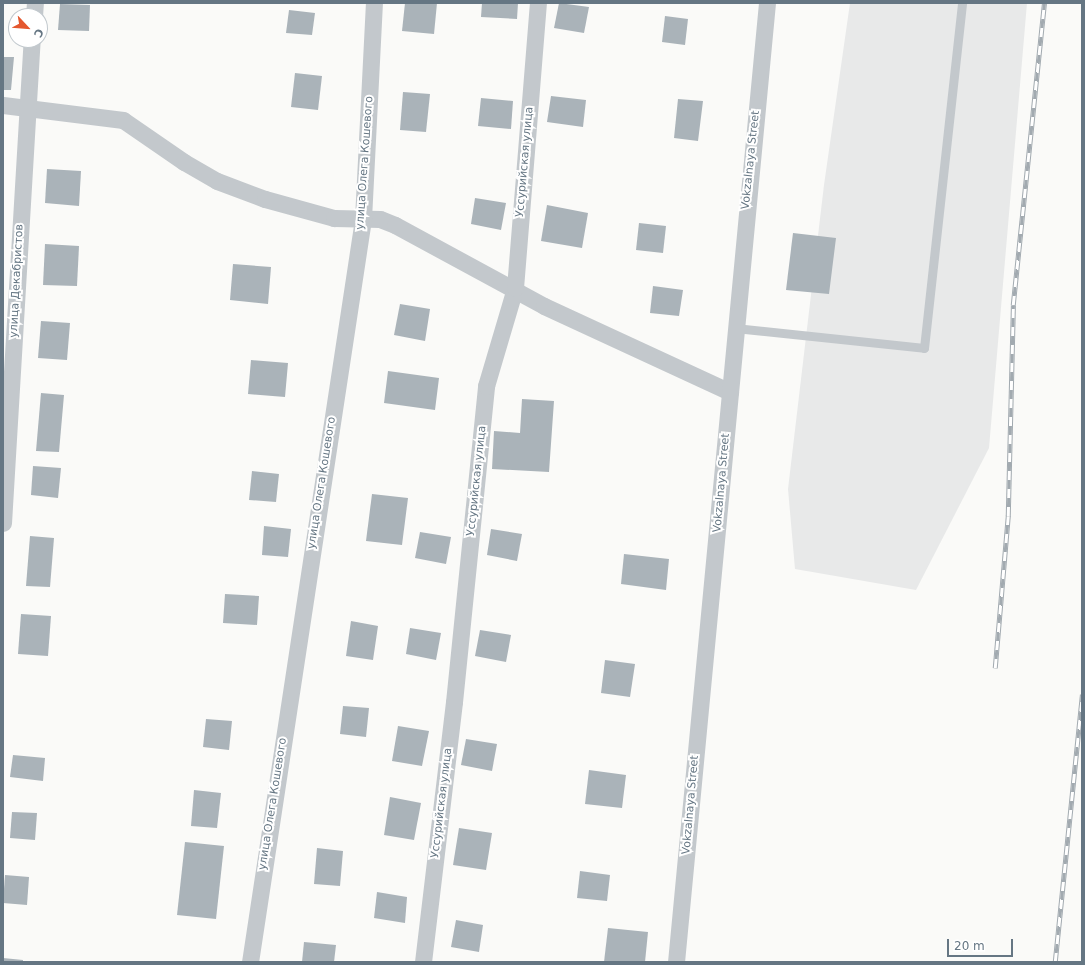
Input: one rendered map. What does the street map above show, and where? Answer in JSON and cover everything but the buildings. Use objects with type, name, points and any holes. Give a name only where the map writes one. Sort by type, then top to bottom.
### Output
[{"type":"street","name":"улица Олега Кошевого","points":[[250,962],[363,219],[374,3]]},
{"type":"street","name":"Уссурийская улица","points":[[423,962],[454,702],[486,386],[515,288],[538,3]]},
{"type":"street","name":"Vokzalnaya Street","points":[[676,962],[766,3]]},
{"type":"street","name":"улица Декабристов","points":[[3,523],[26,107],[31,48]]},
{"type":"street","points":[[3,105],[123,120],[184,162],[217,181],[266,199],[334,218],[347,220],[380,219],[515,288],[544,306],[730,392]]},
{"type":"lane","points":[[735,328],[924,348],[962,3]]},
{"type":"shaded area","points":[[850,3],[1027,3],[989,448],[916,590],[795,569],[788,489],[824,185]]},
{"type":"railway","points":[[995,668],[1008,516],[1013,305],[1044,3]]},
{"type":"railway","points":[[1055,962],[1082,694]]}]
